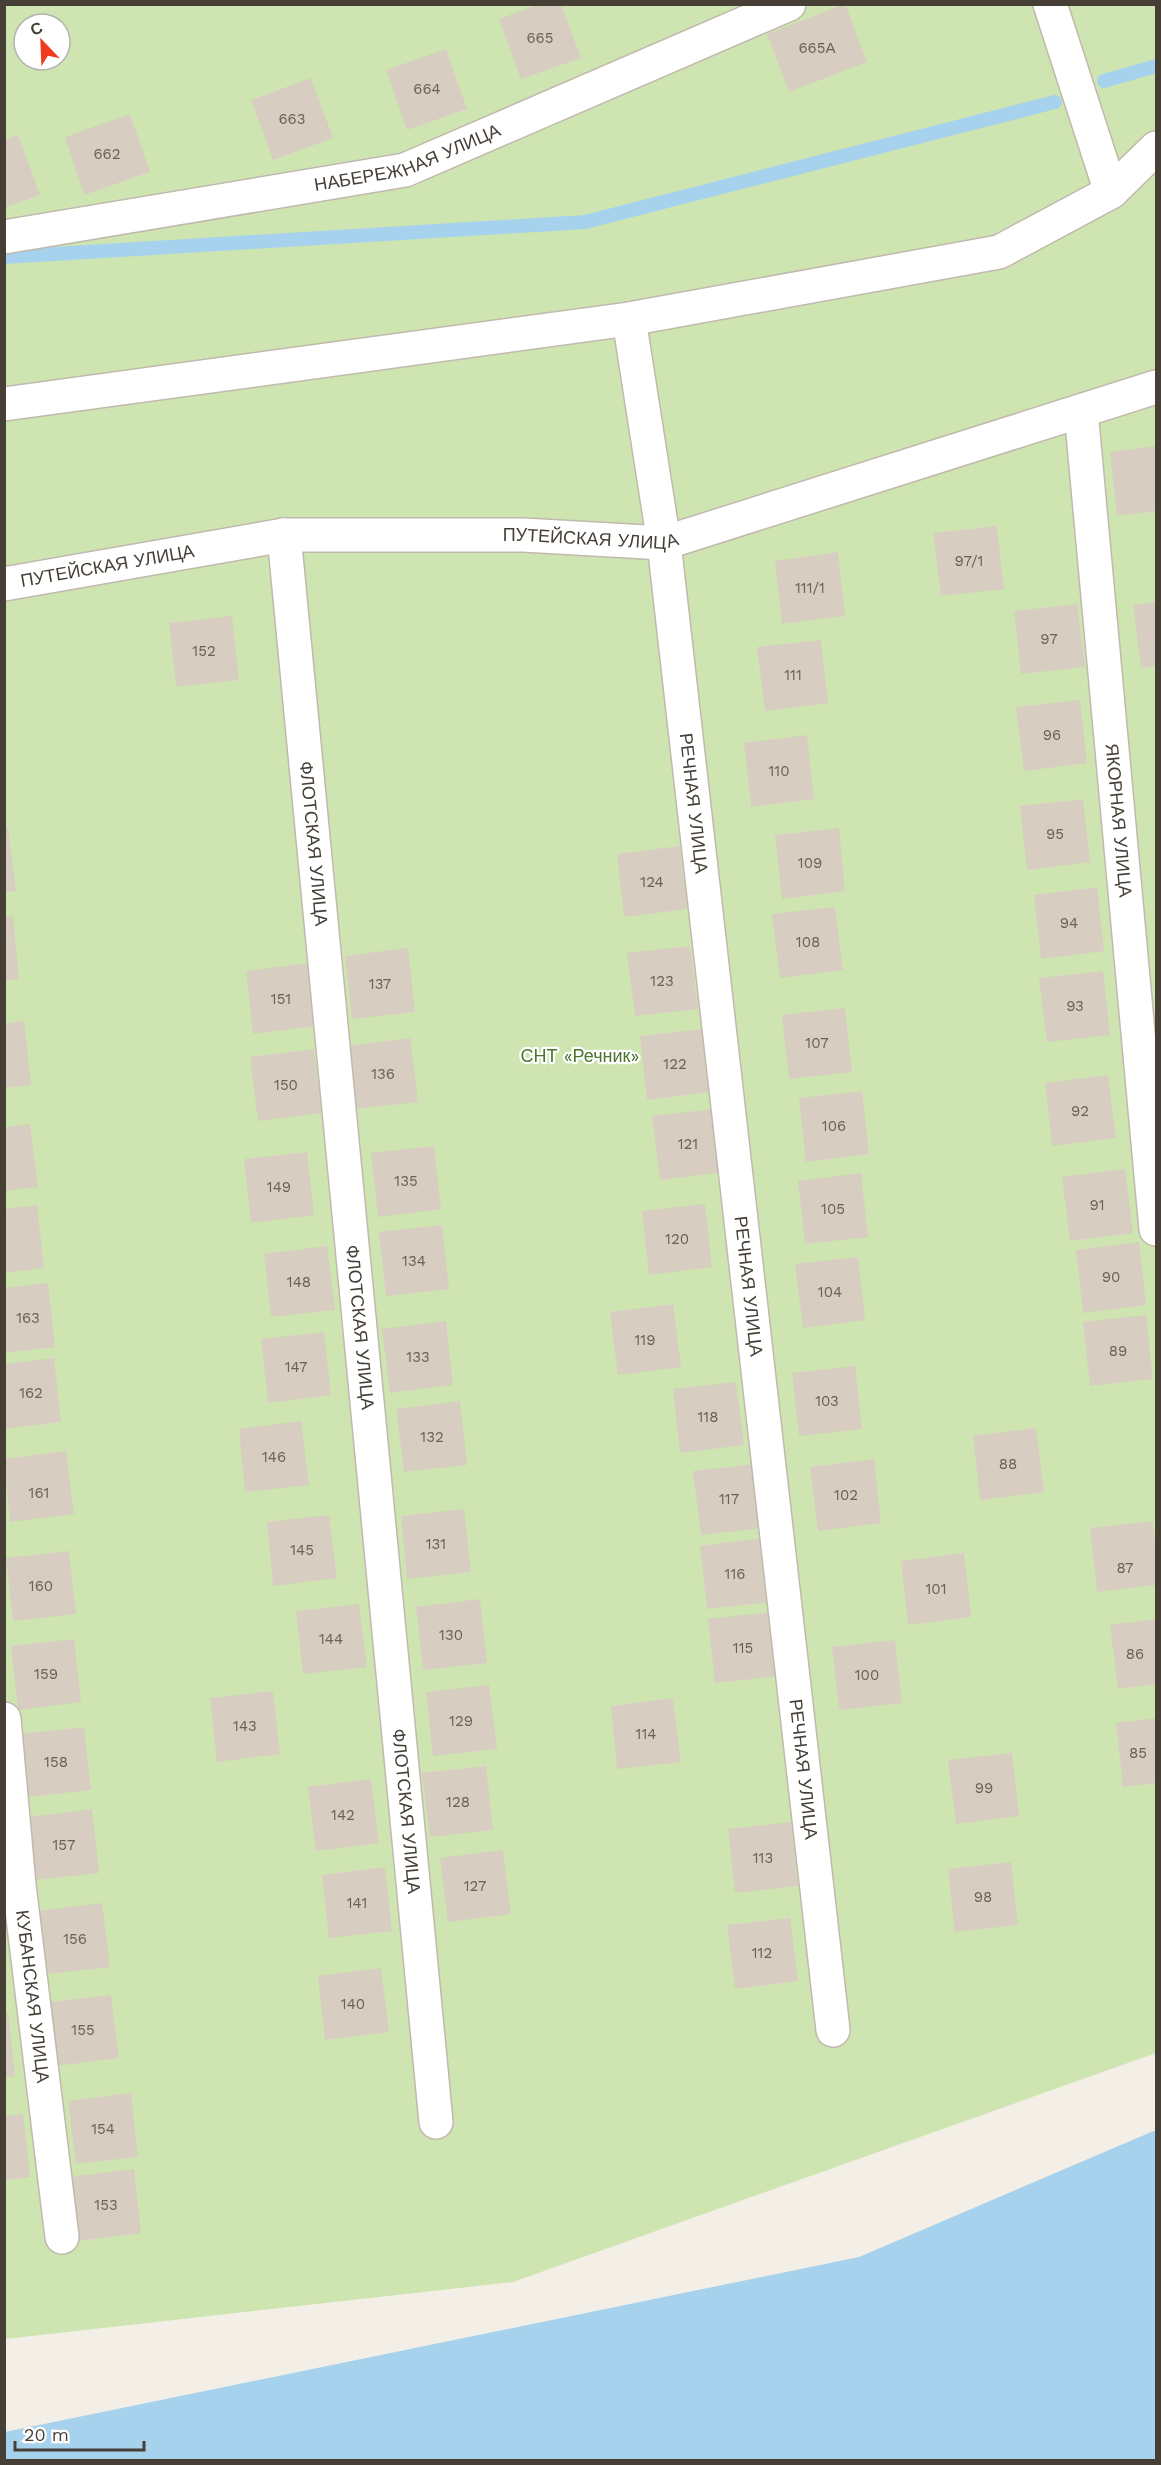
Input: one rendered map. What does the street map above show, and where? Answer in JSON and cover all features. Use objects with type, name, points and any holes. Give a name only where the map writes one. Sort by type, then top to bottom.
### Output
[{"type":"street","name":"НАБЕРЕЖНАЯ УЛИЦА","points":[[4,237],[405,170],[789,4]]},
{"type":"street","points":[[1050,4],[1111,192]]},
{"type":"street","points":[[4,404],[629,319],[999,252],[1111,192],[1156,148]]},
{"type":"street","name":"РЕЧНАЯ УЛИЦА","points":[[629,319],[664,543],[832,2030]]},
{"type":"street","name":"ПУТЕЙСКАЯ УЛИЦА","points":[[4,584],[284,535],[523,535],[664,543],[1156,387]]},
{"type":"street","name":"ЯКОРНАЯ УЛИЦА","points":[[1081,411],[1156,1229]]},
{"type":"street","name":"ФЛОТСКАЯ УЛИЦА","points":[[284,535],[436,2121]]},
{"type":"street","name":"КУБАНСКАЯ УЛИЦА","points":[[4,1719],[19,1885],[62,2237]]},
{"type":"green space","name":"СНТ «Речник»","points":[[4,5],[1156,5],[1156,2053],[513,2282],[5,2339]]},
{"type":"water","points":[[1156,2130],[1156,2460],[5,2460],[5,2432],[859,2257]]},
{"type":"building","points":[[539,4],[561,4],[581,58],[521,79],[499,19]]},
{"type":"building","points":[[845,4],[867,62],[789,92],[767,34]]},
{"type":"building","points":[[446,49],[467,109],[407,130],[386,70]]},
{"type":"building","points":[[311,78],[333,138],[273,160],[251,100]]},
{"type":"building","points":[[130,114],[150,172],[84,195],[65,137]]},
{"type":"building","points":[[18,135],[40,195],[4,208],[4,140]]},
{"type":"building","points":[[1156,446],[1156,511],[1117,516],[1110,452]]},
{"type":"building","points":[[997,526],[1004,589],[941,596],[933,533]]},
{"type":"building","points":[[838,552],[845,616],[782,624],[775,561]]},
{"type":"building","points":[[1156,602],[1156,666],[1141,668],[1133,605]]},
{"type":"building","points":[[1077,604],[1085,667],[1021,674],[1014,611]]},
{"type":"building","points":[[232,616],[239,680],[176,687],[169,623]]},
{"type":"building","points":[[821,640],[828,703],[765,711],[757,647]]},
{"type":"building","points":[[1080,700],[1087,763],[1024,771],[1016,707]]},
{"type":"building","points":[[807,735],[814,799],[751,807],[744,743]]},
{"type":"building","points":[[1083,799],[1090,862],[1027,870],[1020,806]]},
{"type":"building","points":[[4,827],[8,827],[16,891],[4,892]]},
{"type":"building","points":[[839,828],[845,891],[782,899],[775,835]]},
{"type":"building","points":[[680,846],[687,909],[624,917],[617,854]]},
{"type":"building","points":[[1097,887],[1104,951],[1041,959],[1034,895]]},
{"type":"building","points":[[835,907],[843,970],[780,978],[772,914]]},
{"type":"building","points":[[13,916],[19,979],[4,981],[4,917]]},
{"type":"building","points":[[690,946],[698,1009],[635,1016],[627,953]]},
{"type":"building","points":[[408,948],[415,1012],[352,1019],[345,956]]},
{"type":"building","points":[[309,963],[316,1026],[253,1034],[246,971]]},
{"type":"building","points":[[1103,971],[1110,1035],[1047,1042],[1039,978]]},
{"type":"building","points":[[845,1008],[852,1072],[789,1079],[782,1015]]},
{"type":"building","points":[[24,1021],[31,1085],[4,1088],[4,1024]]},
{"type":"building","points":[[702,1029],[710,1092],[647,1100],[640,1036]]},
{"type":"building","points":[[410,1038],[418,1102],[355,1109],[348,1046]]},
{"type":"building","points":[[314,1049],[321,1113],[258,1121],[250,1057]]},
{"type":"building","points":[[1108,1075],[1116,1138],[1052,1146],[1045,1083]]},
{"type":"building","points":[[862,1091],[869,1154],[806,1162],[799,1098]]},
{"type":"building","points":[[715,1109],[723,1172],[660,1180],[652,1116]]},
{"type":"building","points":[[30,1124],[38,1187],[4,1191],[4,1127]]},
{"type":"building","points":[[434,1146],[441,1209],[378,1217],[371,1153]]},
{"type":"building","points":[[307,1152],[314,1215],[251,1223],[244,1159]]},
{"type":"building","points":[[1125,1169],[1133,1233],[1070,1241],[1062,1177]]},
{"type":"building","points":[[861,1173],[868,1237],[805,1244],[798,1181]]},
{"type":"building","points":[[705,1204],[712,1267],[649,1275],[642,1211]]},
{"type":"building","points":[[37,1205],[44,1268],[4,1273],[4,1209]]},
{"type":"building","points":[[442,1225],[449,1289],[386,1296],[379,1232]]},
{"type":"building","points":[[1139,1242],[1146,1305],[1083,1313],[1076,1250]]},
{"type":"building","points":[[327,1246],[335,1310],[271,1317],[264,1254]]},
{"type":"building","points":[[858,1257],[865,1320],[803,1328],[795,1264]]},
{"type":"building","points":[[48,1283],[55,1347],[4,1353],[4,1288]]},
{"type":"building","points":[[673,1304],[681,1367],[618,1375],[610,1312]]},
{"type":"building","points":[[1146,1315],[1153,1379],[1090,1386],[1083,1322]]},
{"type":"building","points":[[446,1321],[453,1385],[390,1393],[382,1329]]},
{"type":"building","points":[[324,1332],[331,1395],[268,1403],[261,1339]]},
{"type":"building","points":[[54,1358],[61,1422],[4,1429],[4,1364]]},
{"type":"building","points":[[855,1366],[862,1429],[799,1436],[792,1373]]},
{"type":"building","points":[[736,1382],[744,1445],[680,1453],[673,1389]]},
{"type":"building","points":[[460,1401],[467,1465],[404,1472],[396,1409]]},
{"type":"building","points":[[301,1421],[309,1485],[245,1492],[239,1429]]},
{"type":"building","points":[[1036,1428],[1044,1492],[980,1500],[973,1436]]},
{"type":"building","points":[[66,1451],[74,1514],[10,1522],[4,1459]]},
{"type":"building","points":[[874,1459],[881,1523],[818,1531],[810,1467]]},
{"type":"building","points":[[757,1464],[764,1528],[701,1535],[693,1471]]},
{"type":"building","points":[[464,1509],[471,1572],[407,1579],[401,1516]]},
{"type":"building","points":[[329,1515],[337,1578],[273,1586],[267,1522]]},
{"type":"building","points":[[1153,1521],[1156,1585],[1097,1592],[1090,1528]]},
{"type":"building","points":[[763,1538],[771,1602],[707,1609],[700,1546]]},
{"type":"building","points":[[69,1551],[76,1614],[13,1621],[6,1558]]},
{"type":"building","points":[[964,1553],[971,1617],[908,1625],[901,1561]]},
{"type":"building","points":[[480,1599],[487,1663],[423,1670],[416,1607]]},
{"type":"building","points":[[359,1604],[367,1667],[303,1674],[296,1611]]},
{"type":"building","points":[[771,1612],[779,1676],[715,1683],[708,1619]]},
{"type":"building","points":[[1156,1619],[1156,1684],[1118,1689],[1110,1625]]},
{"type":"building","points":[[74,1639],[81,1702],[18,1710],[11,1646]]},
{"type":"building","points":[[895,1640],[902,1703],[839,1710],[832,1647]]},
{"type":"building","points":[[489,1685],[497,1749],[433,1756],[426,1692]]},
{"type":"building","points":[[273,1691],[280,1754],[217,1762],[210,1698]]},
{"type":"building","points":[[673,1698],[681,1762],[617,1769],[611,1706]]},
{"type":"building","points":[[1156,1718],[1156,1783],[1123,1787],[1116,1723]]},
{"type":"building","points":[[84,1727],[91,1790],[28,1797],[21,1734]]},
{"type":"building","points":[[1012,1753],[1019,1816],[956,1824],[948,1760]]},
{"type":"building","points":[[486,1766],[493,1830],[430,1837],[422,1773]]},
{"type":"building","points":[[371,1779],[379,1843],[316,1851],[308,1787]]},
{"type":"building","points":[[92,1809],[99,1873],[36,1880],[29,1817]]},
{"type":"building","points":[[791,1822],[798,1886],[735,1893],[728,1829]]},
{"type":"building","points":[[503,1850],[511,1914],[448,1922],[440,1858]]},
{"type":"building","points":[[1011,1862],[1018,1925],[955,1932],[948,1869]]},
{"type":"building","points":[[385,1867],[392,1931],[329,1938],[322,1875]]},
{"type":"building","points":[[102,1903],[110,1967],[47,1974],[39,1911]]},
{"type":"building","points":[[790,1918],[798,1981],[735,1989],[727,1925]]},
{"type":"building","points":[[381,1968],[389,2032],[325,2040],[318,1976]]},
{"type":"building","points":[[111,1995],[119,2058],[56,2066],[48,2002]]},
{"type":"building","points":[[8,2012],[15,2076],[4,2078],[4,2013]]},
{"type":"building","points":[[131,2093],[138,2157],[76,2164],[68,2101]]},
{"type":"building","points":[[23,2114],[30,2177],[4,2180],[4,2116]]},
{"type":"building","points":[[134,2169],[141,2233],[78,2241],[70,2177]]},
{"type":"waterway","points":[[1104,81],[1156,66]]},
{"type":"waterway","points":[[4,257],[585,222],[1055,102]]}]
